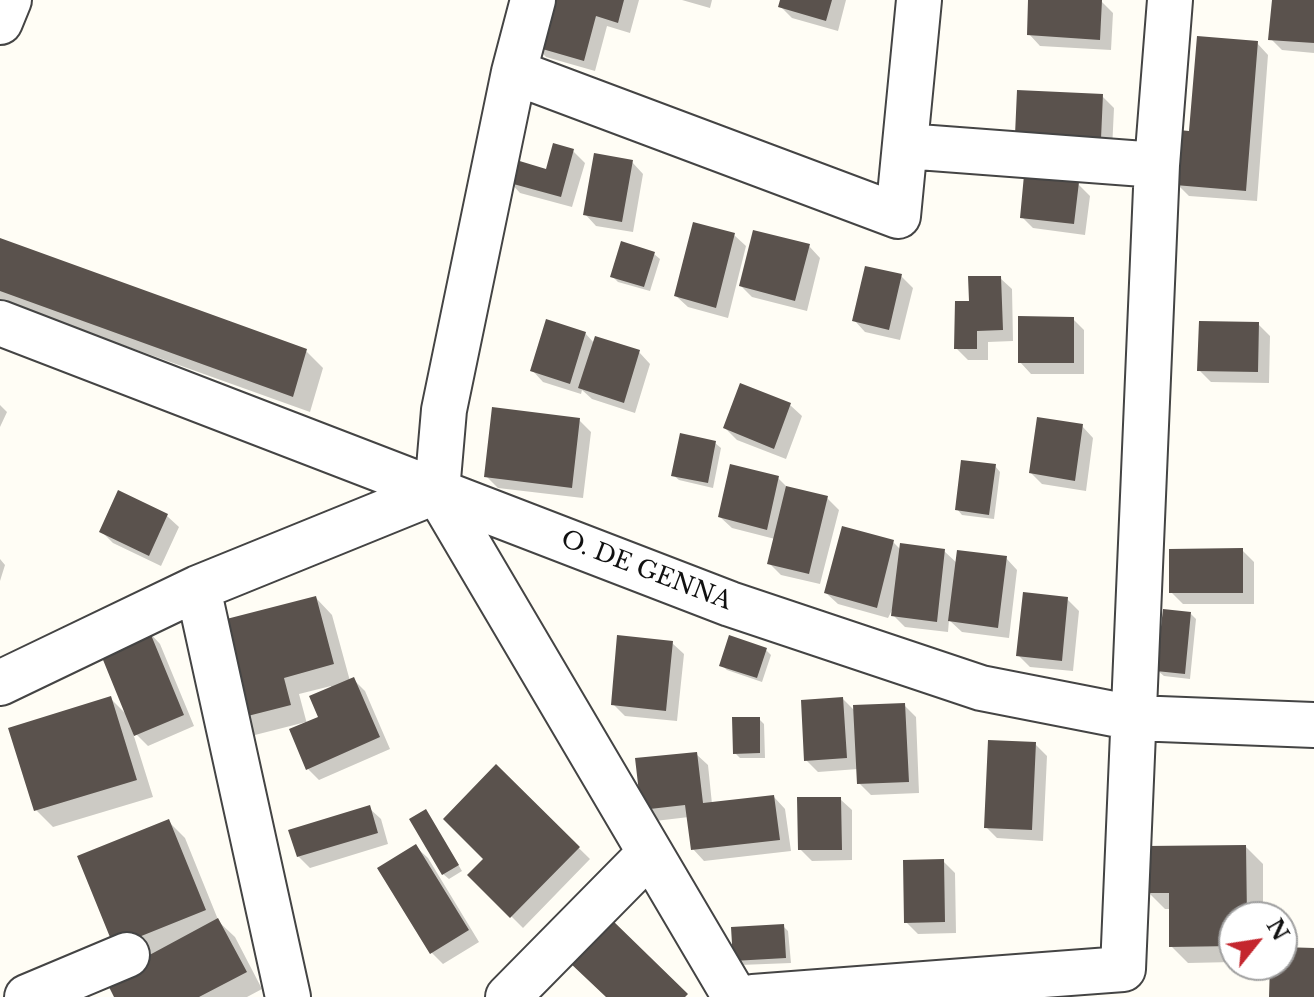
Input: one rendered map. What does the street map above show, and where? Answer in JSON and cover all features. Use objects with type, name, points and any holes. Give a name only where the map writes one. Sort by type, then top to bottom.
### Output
[{"type":"street","points":[[0,22],[9,0]]},
{"type":"street","points":[[533,0],[514,72],[444,410],[437,491],[648,855],[735,997]]},
{"type":"street","points":[[514,72],[898,216],[919,0]]},
{"type":"street","points":[[753,997],[1123,969],[1157,165],[1170,0]]},
{"type":"street","points":[[905,146],[1157,165]]},
{"type":"street","name":"O. DE GENNA","points":[[0,323],[730,604],[981,688],[1134,718],[1314,725]]},
{"type":"street","points":[[0,683],[198,588],[437,491]]},
{"type":"street","points":[[198,588],[288,997]]},
{"type":"street","points":[[508,997],[648,855]]},
{"type":"street","points":[[27,997],[127,955]]},
{"type":"building","points":[[545,0],[624,0],[618,23],[596,16],[584,61],[532,46]]},
{"type":"building","points":[[780,0],[832,0],[826,21],[778,7]]},
{"type":"building","points":[[1028,0],[1102,0],[1100,40],[1027,35]]},
{"type":"building","points":[[1272,0],[1314,0],[1314,43],[1268,40]]},
{"type":"building","points":[[1197,36],[1258,41],[1246,191],[1175,185],[1179,130],[1189,131]]},
{"type":"building","points":[[1017,90],[1103,94],[1101,139],[1015,135]]},
{"type":"building","points":[[553,143],[574,149],[561,197],[506,182],[513,159],[546,169]]},
{"type":"building","points":[[594,153],[633,160],[622,222],[583,215]]},
{"type":"building","points":[[1024,175],[1079,182],[1074,224],[1020,218]]},
{"type":"building","points":[[693,222],[735,233],[716,308],[674,296]]},
{"type":"building","points":[[753,230],[810,244],[795,301],[739,286]]},
{"type":"building","points":[[0,238],[307,349],[293,397],[0,291]]},
{"type":"building","points":[[621,241],[655,252],[644,287],[610,277]]},
{"type":"building","points":[[865,266],[902,274],[889,330],[852,321]]},
{"type":"building","points":[[968,276],[1001,276],[1003,330],[977,331],[977,349],[954,349],[955,301],[969,301]]},
{"type":"building","points":[[1018,316],[1074,317],[1074,363],[1018,363]]},
{"type":"building","points":[[546,319],[586,332],[570,384],[530,371]]},
{"type":"building","points":[[1199,321],[1259,322],[1258,372],[1197,371]]},
{"type":"building","points":[[595,336],[640,350],[624,403],[578,388]]},
{"type":"building","points":[[740,383],[791,403],[774,449],[723,428]]},
{"type":"building","points":[[492,407],[580,418],[572,488],[484,477]]},
{"type":"building","points":[[1037,417],[1083,424],[1075,481],[1029,473]]},
{"type":"building","points":[[680,433],[716,441],[708,483],[671,476]]},
{"type":"building","points":[[961,460],[996,464],[989,515],[955,510]]},
{"type":"building","points":[[730,464],[779,476],[767,530],[718,517]]},
{"type":"building","points":[[786,486],[828,496],[809,574],[767,564]]},
{"type":"building","points":[[118,490],[168,514],[149,556],[99,532]]},
{"type":"building","points":[[842,526],[894,540],[877,608],[824,593]]},
{"type":"building","points":[[900,543],[945,549],[937,622],[891,616]]},
{"type":"building","points":[[1243,548],[1243,593],[1169,593],[1169,549]]},
{"type":"building","points":[[957,550],[1007,556],[998,628],[948,621]]},
{"type":"building","points":[[1023,592],[1068,597],[1062,661],[1016,656]]},
{"type":"building","points":[[316,596],[334,664],[284,678],[291,705],[232,720],[207,624]]},
{"type":"building","points":[[1163,609],[1191,612],[1185,674],[1156,671]]},
{"type":"building","points":[[149,630],[184,715],[134,736],[99,650]]},
{"type":"building","points":[[617,635],[673,641],[666,711],[611,705]]},
{"type":"building","points":[[729,635],[767,648],[757,678],[719,666]]},
{"type":"building","points":[[354,677],[380,737],[306,770],[289,729],[318,717],[309,696]]},
{"type":"building","points":[[111,696],[137,780],[34,811],[8,728]]},
{"type":"building","points":[[843,697],[847,758],[804,761],[801,700]]},
{"type":"building","points":[[905,703],[909,782],[857,784],[853,705]]},
{"type":"building","points":[[732,717],[760,717],[760,753],[733,754]]},
{"type":"building","points":[[988,740],[1036,742],[1032,830],[984,828]]},
{"type":"building","points":[[697,752],[703,803],[774,795],[780,840],[691,850],[685,805],[641,810],[635,758]]},
{"type":"building","points":[[496,764],[580,847],[510,918],[467,875],[483,859],[443,819]]},
{"type":"building","points":[[797,797],[841,797],[842,850],[798,850]]},
{"type":"building","points":[[370,805],[378,833],[297,857],[288,830]]},
{"type":"building","points":[[426,809],[459,865],[442,875],[409,819]]},
{"type":"building","points":[[169,819],[206,910],[114,947],[77,856]]},
{"type":"building","points":[[416,844],[469,930],[430,954],[377,868]]},
{"type":"building","points":[[1246,845],[1247,901],[1218,901],[1218,946],[1169,947],[1169,893],[1146,893],[1146,846]]},
{"type":"building","points":[[944,859],[945,922],[904,923],[903,860]]},
{"type":"building","points":[[218,918],[247,972],[199,997],[114,997],[105,979]]},
{"type":"building","points":[[611,919],[688,994],[685,997],[606,997],[569,962]]},
{"type":"building","points":[[784,924],[786,958],[733,961],[731,927]]},
{"type":"building","points":[[1298,948],[1314,948],[1314,997],[1269,997],[1270,981],[1298,981]]}]
